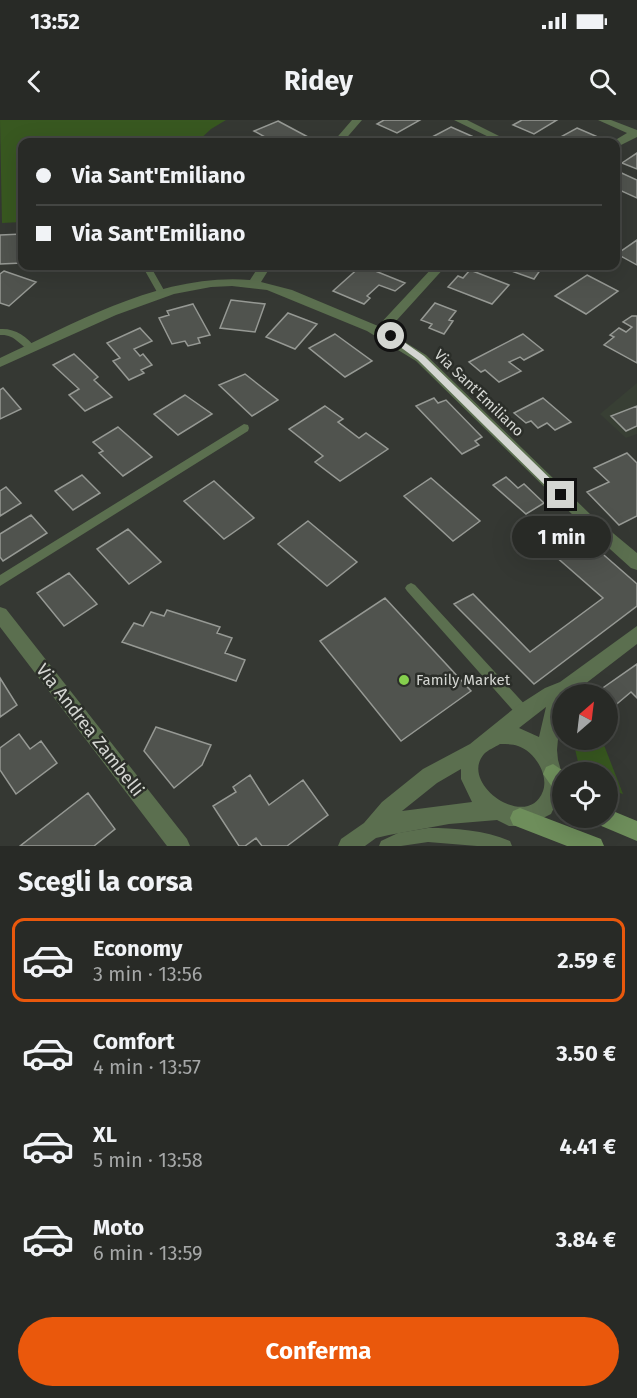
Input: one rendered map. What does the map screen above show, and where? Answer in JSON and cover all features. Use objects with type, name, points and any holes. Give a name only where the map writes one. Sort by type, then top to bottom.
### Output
[{"type":"street","points":[[341,138],[357,120]]},
{"type":"street","points":[[459,120],[497,138]]},
{"type":"street","points":[[603,120],[636,134]]},
{"type":"street","points":[[620,142],[636,134]]},
{"type":"street","points":[[254,284],[263,270]]},
{"type":"street","points":[[380,331],[436,270]]},
{"type":"street","name":"Via Sant'Emiliano","points":[[0,363],[162,292],[198,284],[254,284],[276,289],[380,331],[421,358],[585,518],[637,563]]},
{"type":"street","name":"Via Andrea Zambelli","points":[[0,614],[180,846]]},
{"type":"street","points":[[571,684],[637,634]]},
{"type":"street","points":[[348,846],[371,830],[409,791],[444,767],[474,751],[480,744],[497,735],[523,712],[552,694]]},
{"type":"street","points":[[552,712],[548,727],[553,762]]},
{"type":"street","points":[[497,735],[520,737],[531,742],[552,770]]},
{"type":"street","points":[[474,751],[470,763],[470,777],[474,790],[483,802],[507,816],[520,818],[594,846]]},
{"type":"street","points":[[520,818],[533,815],[543,808],[552,793]]},
{"type":"street","points":[[371,830],[395,822],[444,813],[495,811]]},
{"type":"street","points":[[618,823],[637,831]]},
{"type":"lane","points":[[148,270],[162,292]]},
{"type":"lane","points":[[0,332],[21,337],[31,348]]},
{"type":"lane","points":[[0,582],[244,429]]},
{"type":"lane","points":[[411,588],[523,712]]},
{"type":"lane","points":[[386,846],[396,839],[432,836],[478,837],[505,846]]},
{"type":"shaded area","points":[[637,383],[637,434],[626,438],[600,414]]},
{"type":"green space","points":[[0,120],[226,120],[201,138],[18,138],[18,222],[2,223]]},
{"type":"green space","points":[[575,750],[606,750],[611,762],[578,762]]},
{"type":"green space","points":[[618,781],[623,794],[618,792]]},
{"type":"building","points":[[384,120],[420,120],[397,133],[377,124]]},
{"type":"building","points":[[522,120],[557,120],[534,134],[513,125]]},
{"type":"building","points":[[278,121],[308,137],[267,138],[254,131]]},
{"type":"building","points":[[451,127],[476,138],[438,138],[434,136]]},
{"type":"building","points":[[577,128],[598,137],[596,138],[559,138]]},
{"type":"building","points":[[637,153],[637,169],[622,163]]},
{"type":"building","points":[[620,172],[637,180],[637,198],[620,190]]},
{"type":"building","points":[[18,234],[18,263],[0,264],[0,235]]},
{"type":"building","points":[[637,240],[637,265],[620,256],[620,252]]},
{"type":"building","points":[[357,270],[373,270],[405,283],[395,291],[379,285],[367,296],[370,298],[364,304],[333,291]]},
{"type":"building","points":[[470,270],[509,285],[492,304],[448,287],[458,276],[463,278]]},
{"type":"building","points":[[509,270],[540,270],[534,279]]},
{"type":"building","points":[[4,271],[36,282],[9,306],[0,303],[0,274]]},
{"type":"building","points":[[587,275],[618,291],[586,314],[555,296]]},
{"type":"building","points":[[231,300],[265,304],[255,332],[220,328]]},
{"type":"building","points":[[435,303],[456,311],[449,320],[453,321],[444,334],[429,328],[432,324],[421,320]]},
{"type":"building","points":[[193,304],[210,335],[198,338],[200,343],[188,346],[185,341],[172,344],[159,318],[169,315],[167,311]]},
{"type":"building","points":[[288,313],[317,324],[295,349],[266,337]]},
{"type":"building","points":[[632,316],[637,316],[637,363],[604,345],[614,337],[610,335],[619,328],[626,332],[632,327],[623,322]]},
{"type":"building","points":[[140,328],[152,341],[134,349],[140,356],[143,354],[152,365],[141,370],[144,373],[129,380],[113,361],[120,358],[107,343]]},
{"type":"building","points":[[335,334],[372,361],[345,377],[309,348]]},
{"type":"building","points":[[523,334],[543,350],[524,360],[520,357],[509,362],[521,371],[499,382],[485,370],[481,372],[469,362]]},
{"type":"building","points":[[74,354],[98,377],[94,380],[112,397],[85,411],[69,395],[79,389],[53,365]]},
{"type":"building","points":[[245,374],[278,400],[252,416],[219,385]]},
{"type":"building","points":[[3,388],[21,409],[0,419],[0,390]]},
{"type":"building","points":[[185,395],[212,414],[178,435],[154,414]]},
{"type":"building","points":[[434,398],[438,403],[446,400],[482,437],[475,441],[479,445],[462,454],[416,406]]},
{"type":"building","points":[[543,398],[571,422],[555,430],[547,423],[538,428],[531,421],[526,423],[514,413]]},
{"type":"building","points":[[325,406],[343,419],[338,422],[359,438],[366,433],[388,449],[340,481],[315,462],[323,456],[289,429]]},
{"type":"building","points":[[637,406],[637,426],[626,431],[611,416]]},
{"type":"building","points":[[118,427],[152,457],[123,476],[99,453],[103,451],[93,442]]},
{"type":"building","points":[[627,453],[637,463],[637,516],[619,525],[587,492],[609,482],[594,468]]},
{"type":"building","points":[[82,475],[100,493],[73,510],[55,491]]},
{"type":"building","points":[[506,477],[518,488],[524,484],[544,503],[526,514],[493,485]]},
{"type":"building","points":[[431,478],[480,521],[453,541],[404,496]]},
{"type":"building","points":[[214,481],[254,518],[224,539],[184,501]]},
{"type":"building","points":[[6,487],[21,503],[0,516],[0,491]]},
{"type":"building","points":[[31,515],[47,533],[3,561],[0,557],[0,534]]},
{"type":"building","points":[[308,521],[357,562],[327,586],[278,544]]},
{"type":"building","points":[[565,521],[637,584],[637,606],[534,684],[454,604],[473,594],[530,652],[603,598],[538,541]]},
{"type":"building","points":[[128,529],[161,562],[129,584],[97,549]]},
{"type":"building","points":[[69,573],[97,604],[64,626],[37,593]]},
{"type":"building","points":[[385,598],[471,691],[401,741],[320,641]]},
{"type":"building","points":[[167,610],[220,627],[217,633],[232,638],[225,653],[245,660],[236,681],[122,642],[134,623],[143,626],[151,612],[164,616]]},
{"type":"building","points":[[637,664],[637,698],[631,692],[618,703],[618,684],[608,684]]},
{"type":"building","points":[[0,678],[17,705],[0,717]]},
{"type":"building","points":[[156,727],[211,745],[202,765],[174,788],[144,751]]},
{"type":"building","points":[[19,734],[30,749],[41,741],[57,763],[16,794],[0,770],[0,748]]},
{"type":"building","points":[[250,775],[269,805],[303,780],[328,815],[287,846],[262,846],[256,838],[245,846],[239,846],[213,806],[236,792],[233,787]]},
{"type":"building","points":[[88,793],[115,829],[94,846],[20,846]]},
{"type":"place","name":"Family Market","points":[[404,680]]},
{"type":"route","points":[[391,336],[421,358],[561,495]]}]
